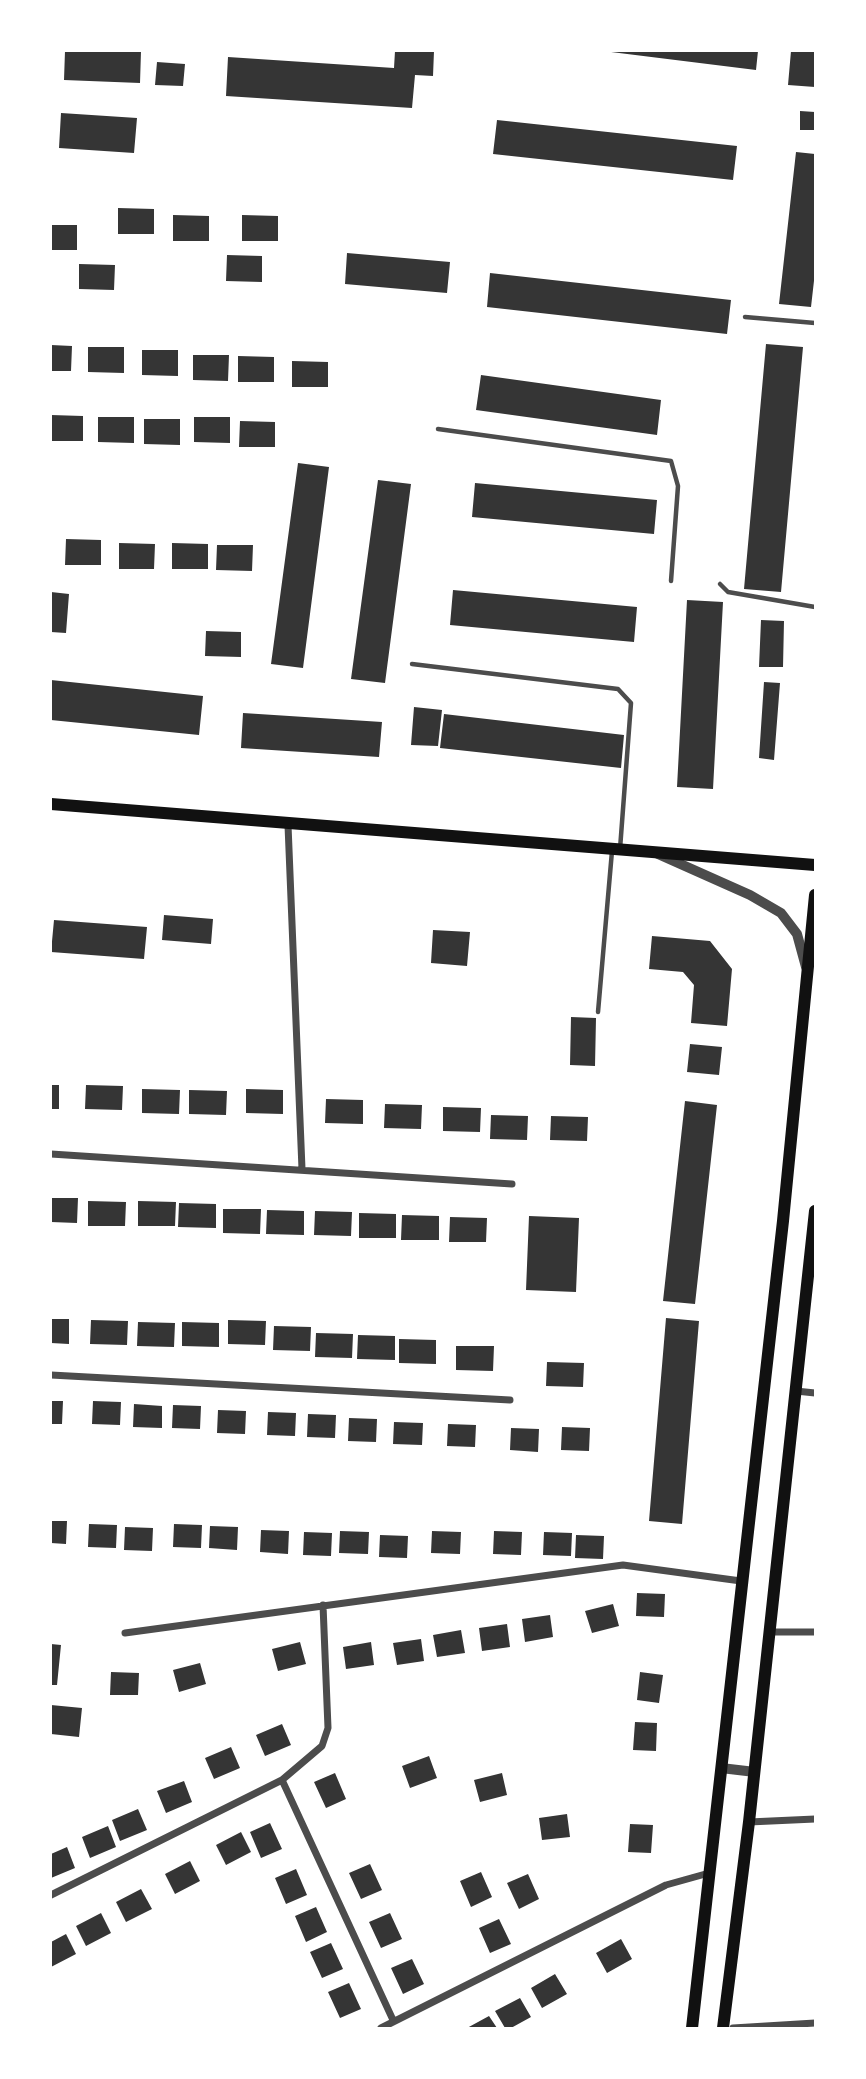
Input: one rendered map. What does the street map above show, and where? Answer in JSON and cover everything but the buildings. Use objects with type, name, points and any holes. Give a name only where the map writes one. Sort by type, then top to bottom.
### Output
[{"type":"main road","points":[[51,804],[815,865]]},
{"type":"main road","points":[[692,2028],[815,895]]},
{"type":"main road","points":[[723,2028],[755,1772],[815,1211]]},
{"type":"street","points":[[288,825],[302,1169]]},
{"type":"street","points":[[656,853],[750,895],[781,913],[797,934],[808,977]]},
{"type":"street","points":[[51,1154],[512,1184]]},
{"type":"street","points":[[51,1375],[510,1400]]},
{"type":"street","points":[[796,1391],[815,1393]]},
{"type":"street","points":[[125,1633],[623,1565],[741,1581]]},
{"type":"street","points":[[51,1895],[282,1780],[322,1746],[328,1728],[323,1605]]},
{"type":"street","points":[[769,1632],[815,1632]]},
{"type":"street","points":[[721,1768],[755,1772]]},
{"type":"street","points":[[282,1780],[393,2020]]},
{"type":"street","points":[[749,1822],[815,1819]]},
{"type":"street","points":[[381,2028],[666,1885],[709,1873]]},
{"type":"street","points":[[733,2028],[815,2023]]},
{"type":"lane","points":[[745,317],[815,323]]},
{"type":"lane","points":[[438,429],[671,461],[678,486],[671,581]]},
{"type":"lane","points":[[720,584],[728,592],[815,607]]},
{"type":"lane","points":[[412,664],[618,689],[631,703],[598,1012]]}]
